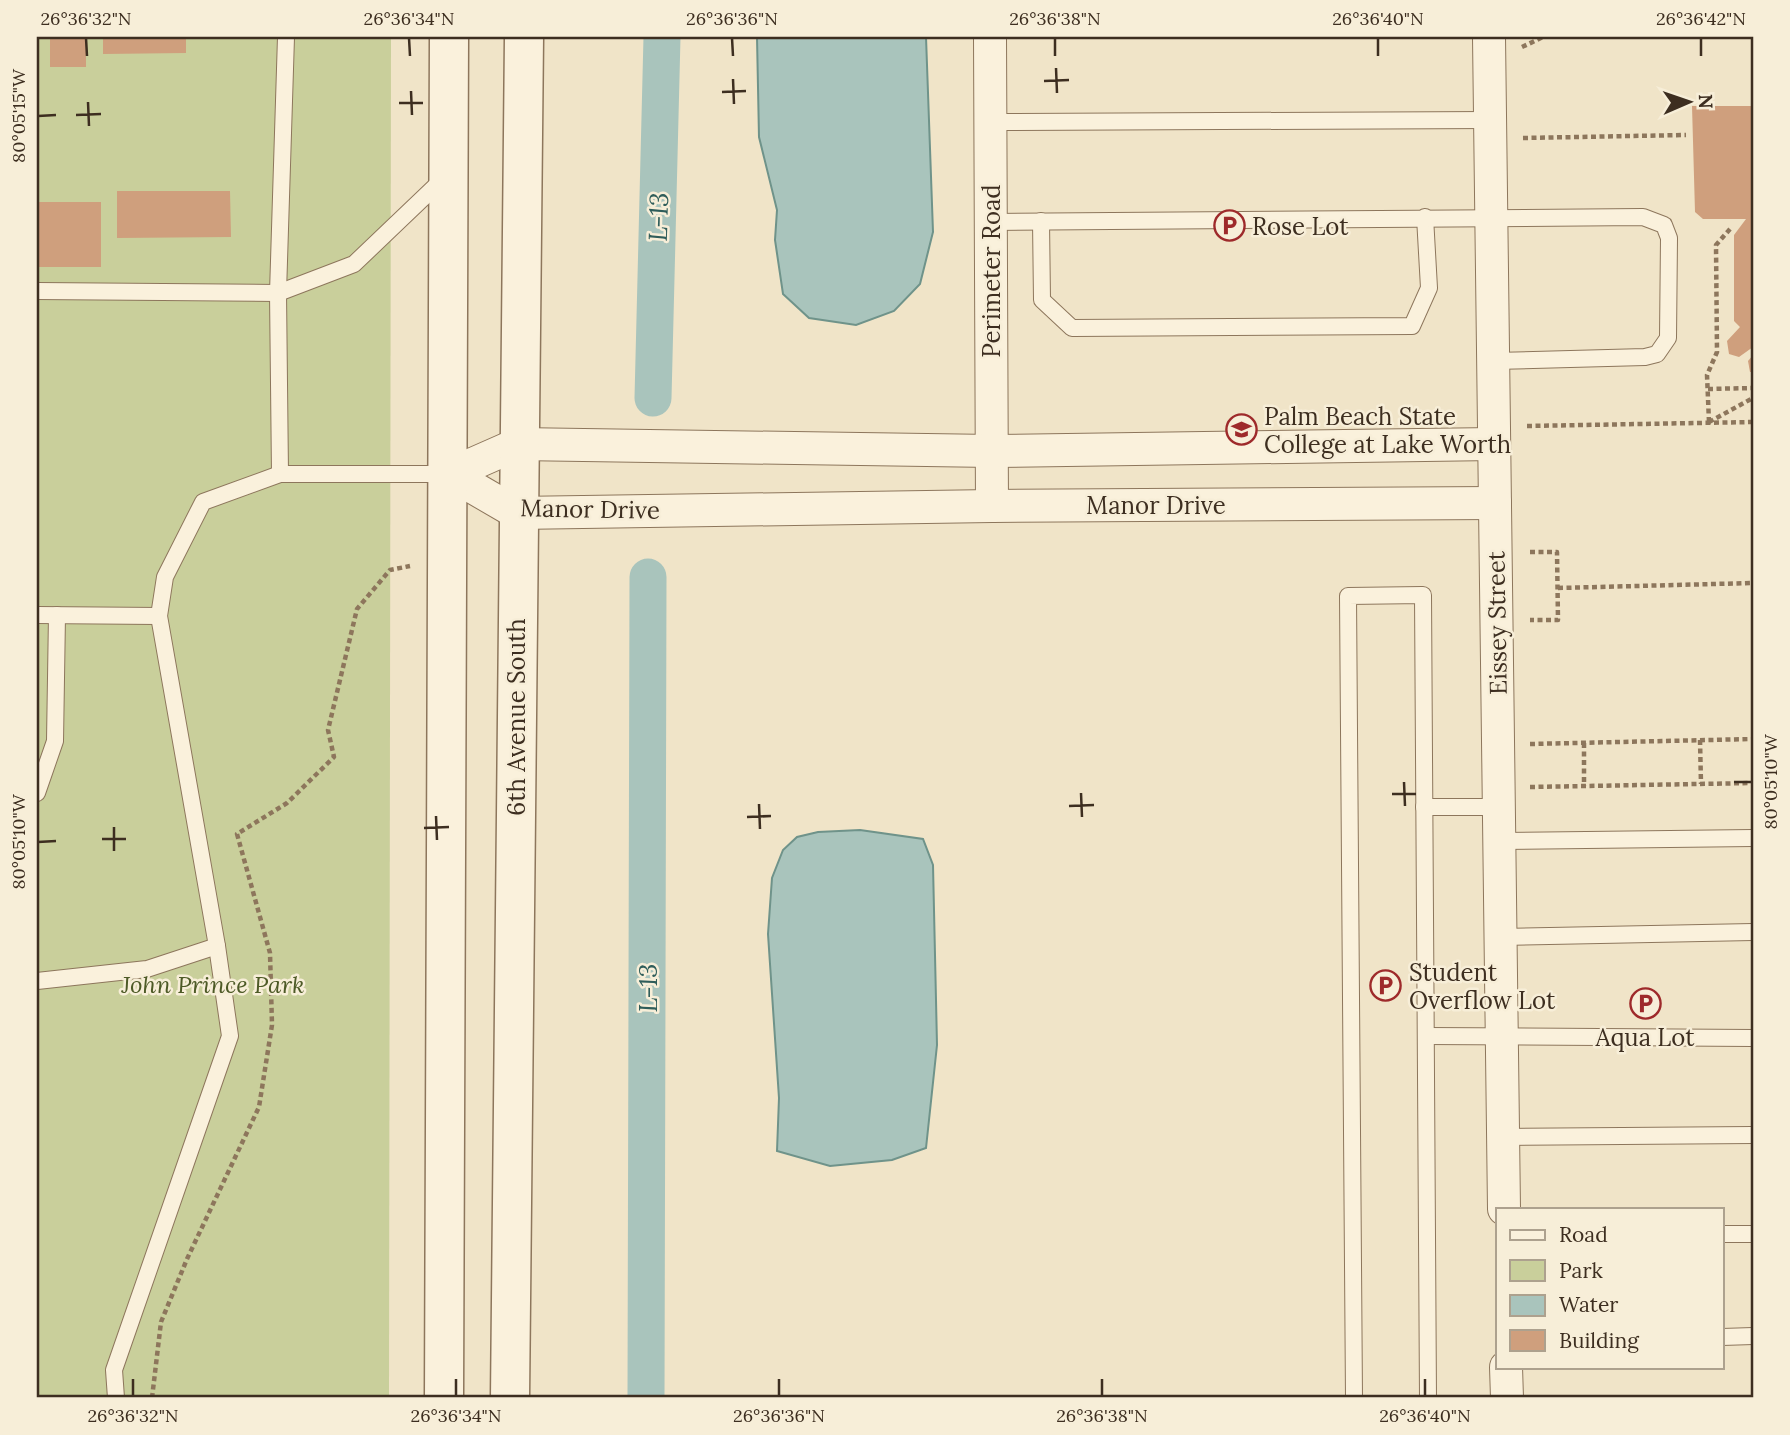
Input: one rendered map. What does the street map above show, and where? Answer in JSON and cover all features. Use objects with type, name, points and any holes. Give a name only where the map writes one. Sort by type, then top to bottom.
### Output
[{"type":"street","points":[[444,1398],[450,37]]},
{"type":"street","name":"6th Avenue South","points":[[510,1398],[517,513],[524,37]]},
{"type":"street","name":"Perimeter Road","points":[[990,37],[992,506]]},
{"type":"street","name":"Eissey Street","points":[[1489,37],[1504,1208]]},
{"type":"street","points":[[450,474],[518,444],[992,450],[1494,444]]},
{"type":"street","name":"Manor Drive","points":[[450,474],[517,513],[992,506],[1495,503]]},
{"type":"street","points":[[1506,1368],[1507,1398]]},
{"type":"lane","points":[[280,474],[278,293],[286,37]]},
{"type":"lane","points":[[991,122],[1490,129]]},
{"type":"lane","points":[[37,291],[278,293],[354,264],[450,173]]},
{"type":"lane","points":[[991,222],[1643,217],[1664,225],[1669,238],[1668,338],[1657,354],[1645,357],[1494,361]]},
{"type":"lane","points":[[1041,221],[1042,300],[1072,328],[1412,326],[1429,288],[1425,218]]},
{"type":"lane","points":[[116,1398],[114,1370],[230,1036],[217,946],[159,616],[165,577],[203,502],[280,474],[450,474]]},
{"type":"lane","points":[[1354,1398],[1348,596],[1423,595],[1428,1398]]},
{"type":"lane","points":[[37,615],[159,616]]},
{"type":"lane","points":[[37,793],[55,741],[57,615]]},
{"type":"lane","points":[[1424,807],[1499,807]]},
{"type":"lane","points":[[1499,841],[1753,838]]},
{"type":"lane","points":[[1501,937],[1753,932]]},
{"type":"lane","points":[[37,981],[147,969],[217,946]]},
{"type":"lane","points":[[1426,1036],[1753,1038]]},
{"type":"lane","points":[[1503,1137],[1753,1135]]},
{"type":"lane","points":[[1724,1234],[1753,1234]]},
{"type":"lane","points":[[1724,1337],[1753,1336]]},
{"type":"path","points":[[1519,49],[1543,37]]},
{"type":"path","points":[[1490,129],[1686,135]]},
{"type":"path","points":[[1709,422],[1707,375],[1717,352],[1716,246],[1730,229]]},
{"type":"path","points":[[1708,389],[1753,388]]},
{"type":"path","points":[[1709,422],[1753,398]]},
{"type":"path","points":[[1524,426],[1753,422]]},
{"type":"path","points":[[1525,552],[1557,551],[1559,620],[1526,621]]},
{"type":"path","points":[[152,1398],[160,1322],[259,1107],[264,1080],[272,1025],[270,953],[237,834],[287,803],[334,757],[328,730],[356,609],[390,570],[412,566]]},
{"type":"path","points":[[1558,587],[1753,583]]},
{"type":"path","points":[[1527,744],[1753,739]]},
{"type":"path","points":[[1700,740],[1701,784]]},
{"type":"path","points":[[1584,743],[1584,786]]},
{"type":"path","points":[[1528,787],[1753,783]]},
{"type":"green space","name":"John Prince Park","points":[[37,37],[391,37],[389,1398],[37,1398]]},
{"type":"water","points":[[757,37],[926,37],[933,232],[920,284],[894,311],[856,325],[809,318],[783,294],[775,240],[777,210],[759,137]]},
{"type":"water","points":[[860,830],[923,839],[933,865],[937,1045],[926,1148],[892,1160],[830,1166],[777,1151],[779,1098],[768,934],[772,878],[783,850],[797,837],[818,832]]},
{"type":"building","points":[[50,37],[86,37],[86,67],[50,67]]},
{"type":"building","points":[[103,37],[186,37],[186,53],[103,54]]},
{"type":"building","points":[[1692,106],[1753,106],[1753,347],[1739,357],[1729,354],[1727,341],[1740,327],[1734,321],[1734,235],[1746,219],[1703,219],[1695,212]]},
{"type":"building","points":[[117,191],[230,191],[231,237],[117,238]]},
{"type":"building","points":[[37,202],[101,202],[101,267],[37,267]]},
{"type":"building","points":[[1753,355],[1753,372],[1750,372],[1748,361]]},
{"type":"waterway","name":"L-13","points":[[653,398],[662,37]]},
{"type":"waterway","name":"L-13","points":[[646,1398],[648,577]]},
{"type":"place","name":"Rose Lot","points":[[1229,226]]},
{"type":"place","name":"Palm Beach State College at Lake Worth","points":[[1241,430]]},
{"type":"place","name":"Student Overflow Lot","points":[[1386,986]]},
{"type":"place","name":"Aqua Lot","points":[[1645,1003]]}]
